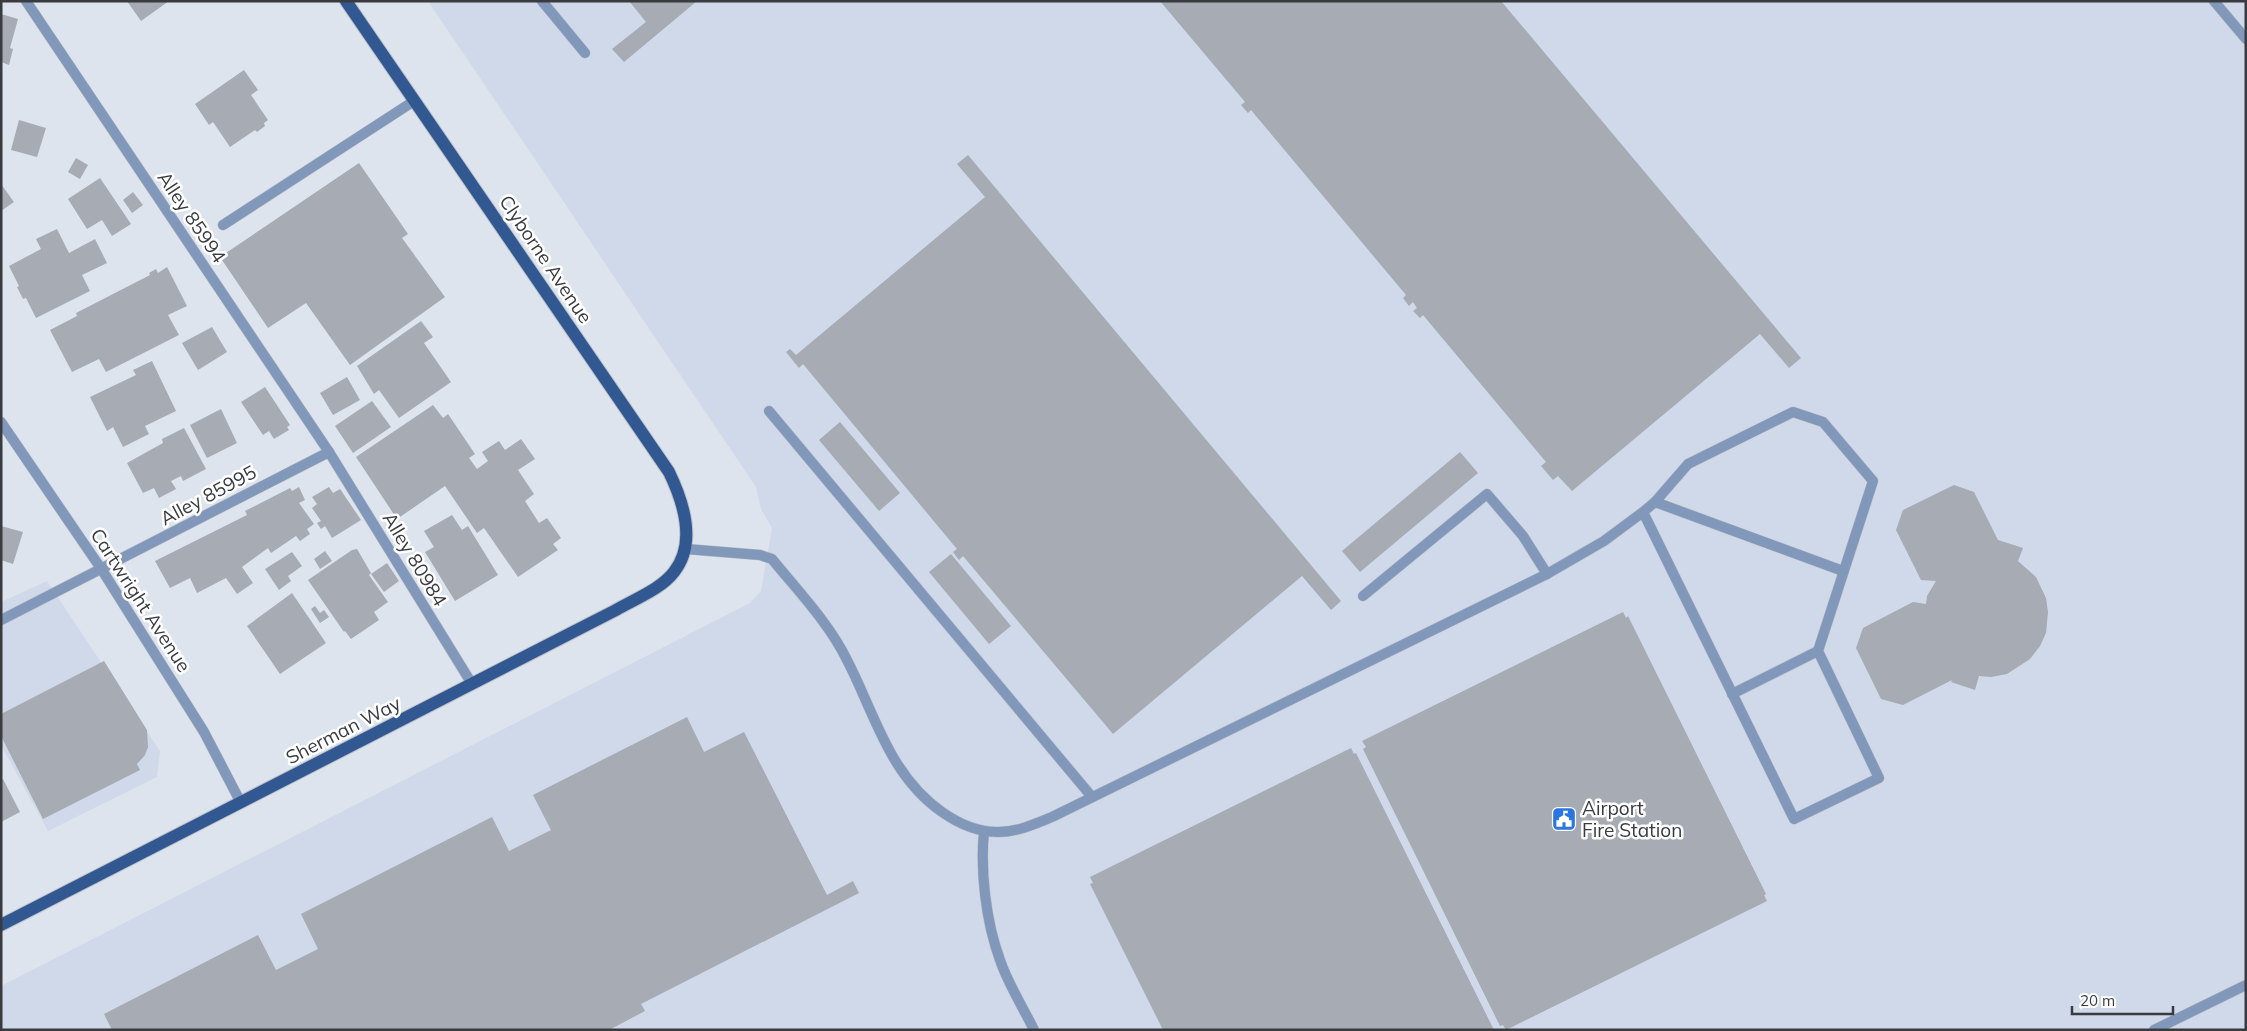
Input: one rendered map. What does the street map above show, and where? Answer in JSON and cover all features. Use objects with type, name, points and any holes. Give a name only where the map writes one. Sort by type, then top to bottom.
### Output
[{"type":"main road","name":"Clyborne Avenue","points":[[346,1],[669,472],[682,499],[686,550]]},
{"type":"main road","name":"Sherman Way","points":[[1,925],[653,590],[674,572],[686,550]]},
{"type":"street","name":"Alley 85994","points":[[26,1],[329,452]]},
{"type":"street","points":[[542,1],[585,53]]},
{"type":"street","points":[[2214,1],[2246,40]]},
{"type":"street","points":[[223,225],[414,100]]},
{"type":"street","points":[[769,411],[1092,797]]},
{"type":"street","points":[[686,550],[760,555],[772,560],[838,643],[848,660],[880,736],[894,761],[913,786],[932,805],[954,821],[975,830],[999,832],[1024,828],[1092,797],[1547,574],[1604,541],[1655,502],[1688,464],[1794,412],[1823,422],[1873,481],[1818,651],[1879,778],[1794,819],[1642,512]]},
{"type":"street","name":"Cartwright Avenue","points":[[1,422],[102,570],[204,732],[241,803]]},
{"type":"street","name":"Alley 85995","points":[[1,620],[102,570],[329,452]]},
{"type":"street","name":"Alley 80984","points":[[329,452],[472,684]]},
{"type":"street","points":[[1363,596],[1487,494],[1523,536],[1547,574]]},
{"type":"street","points":[[1655,502],[1843,571]]},
{"type":"street","points":[[1732,694],[1818,651]]},
{"type":"street","points":[[984,831],[982,883],[991,928],[1000,960],[1034,1030]]},
{"type":"street","points":[[2154,1030],[2246,985]]},
{"type":"shaded area","points":[[428,1],[2246,1],[2246,1030],[1,1030],[1,986],[750,603],[761,591],[772,528],[761,509],[756,487]]},
{"type":"shaded area","points":[[47,581],[160,751],[157,777],[48,831],[1,745],[1,602]]},
{"type":"building","points":[[127,1],[169,1],[141,21]]},
{"type":"building","points":[[629,1],[697,1],[624,62],[612,49],[646,22]]},
{"type":"building","points":[[1160,1],[1501,1],[1801,358],[1789,368],[1760,334],[1572,491],[1558,476],[1553,480],[1541,466],[1546,462],[1423,315],[1420,318],[1413,311],[1417,308],[1413,302],[1409,306],[1403,298],[1406,295],[1251,110],[1248,113],[1241,105],[1245,102]]},
{"type":"building","points":[[1,14],[18,19],[10,48],[13,49],[9,65],[1,62]]},
{"type":"building","points":[[244,70],[258,90],[251,95],[268,120],[264,123],[265,126],[257,132],[255,130],[230,147],[213,122],[209,125],[195,104]]},
{"type":"building","points":[[19,120],[46,128],[37,157],[11,150]]},
{"type":"building","points":[[968,155],[1341,601],[1331,610],[1302,576],[1113,734],[963,556],[959,560],[953,552],[957,549],[803,364],[799,368],[786,352],[790,349],[796,355],[985,197],[957,164]]},
{"type":"building","points":[[76,158],[88,165],[80,179],[68,172]]},
{"type":"building","points":[[359,163],[408,234],[402,238],[445,297],[350,365],[306,303],[268,328],[220,257]]},
{"type":"building","points":[[100,178],[131,224],[112,236],[102,220],[87,229],[68,199]]},
{"type":"building","points":[[1,184],[14,202],[1,211]]},
{"type":"building","points":[[133,192],[143,205],[132,213],[123,200]]},
{"type":"building","points":[[57,229],[69,253],[95,239],[107,263],[82,275],[90,291],[36,318],[26,298],[23,299],[9,266],[41,249],[36,239]]},
{"type":"building","points":[[167,267],[187,306],[168,315],[179,335],[106,372],[99,359],[72,372],[50,330],[77,316],[76,313],[150,275],[149,273],[156,269],[158,273]]},
{"type":"building","points":[[421,321],[433,337],[424,343],[451,382],[399,418],[379,390],[374,394],[357,366]]},
{"type":"building","points":[[212,327],[227,352],[198,370],[182,343]]},
{"type":"building","points":[[152,361],[176,411],[145,426],[149,434],[123,447],[113,427],[107,431],[90,397],[136,375],[133,370]]},
{"type":"building","points":[[347,377],[360,400],[333,415],[320,393]]},
{"type":"building","points":[[265,387],[290,425],[287,427],[289,430],[274,439],[269,431],[263,435],[241,402]]},
{"type":"building","points":[[372,401],[391,427],[353,453],[335,426]]},
{"type":"building","points":[[433,405],[443,418],[448,414],[475,454],[469,458],[477,469],[488,461],[482,452],[499,441],[505,450],[521,439],[535,459],[518,470],[534,494],[525,501],[539,523],[547,518],[561,538],[553,544],[558,550],[518,577],[484,528],[477,533],[445,486],[397,519],[356,457]]},
{"type":"building","points":[[221,409],[237,443],[207,458],[190,425]]},
{"type":"building","points":[[840,422],[900,493],[879,511],[819,440]]},
{"type":"building","points":[[184,428],[206,469],[183,481],[181,476],[171,481],[176,489],[159,498],[154,488],[143,493],[127,463],[163,443],[162,439]]},
{"type":"building","points":[[1460,452],[1478,473],[1360,572],[1342,551]]},
{"type":"building","points":[[1954,485],[1974,492],[1998,540],[2023,548],[2018,561],[2036,577],[2046,598],[2048,612],[2046,633],[2040,646],[2030,659],[2007,674],[1991,677],[1979,676],[1975,690],[1951,682],[1952,680],[1903,705],[1881,699],[1856,648],[1863,628],[1913,602],[1926,604],[1927,596],[1936,581],[1921,580],[1896,530],[1903,510]]},
{"type":"building","points":[[299,487],[305,500],[299,503],[314,524],[307,529],[310,534],[300,541],[296,536],[271,553],[268,548],[242,567],[253,583],[237,594],[226,578],[197,593],[190,578],[170,588],[155,561],[247,515],[245,511],[290,488],[292,491]]},
{"type":"building","points":[[329,487],[333,493],[340,489],[361,520],[332,538],[325,526],[321,529],[317,523],[321,521],[312,508],[317,504],[312,497]]},
{"type":"building","points":[[452,515],[462,530],[468,526],[498,575],[455,601],[425,552],[434,547],[424,531]]},
{"type":"building","points":[[1,526],[23,532],[13,564],[1,560]]},
{"type":"building","points":[[357,549],[371,573],[369,575],[388,602],[374,612],[379,620],[351,639],[344,632],[308,580],[352,550]]},
{"type":"building","points":[[325,551],[332,561],[320,569],[314,559]]},
{"type":"building","points":[[292,552],[302,566],[288,576],[291,581],[279,590],[265,569]]},
{"type":"building","points":[[951,554],[1011,626],[989,644],[929,572]]},
{"type":"building","points":[[387,563],[399,581],[384,592],[371,574]]},
{"type":"building","points":[[292,593],[326,643],[280,674],[247,626]]},
{"type":"building","points":[[315,606],[320,613],[324,610],[329,617],[320,623],[311,609]]},
{"type":"building","points":[[1623,612],[1626,618],[1628,616],[1766,894],[1764,895],[1767,901],[1506,1030],[1503,1025],[1500,1026],[1363,749],[1366,747],[1362,741]]},
{"type":"building","points":[[104,661],[147,730],[148,747],[145,755],[137,764],[140,770],[43,819],[1,736],[1,714]]},
{"type":"building","points":[[687,717],[704,752],[744,732],[827,895],[853,881],[859,893],[641,1004],[645,1011],[609,1030],[112,1030],[104,1014],[258,935],[276,970],[318,949],[301,914],[492,817],[509,851],[551,830],[533,795]]},
{"type":"building","points":[[1351,748],[1354,754],[1356,753],[1494,1030],[1163,1030],[1090,884],[1093,883],[1090,877]]},
{"type":"building","points":[[3,779],[20,812],[1,822],[1,780]]},
{"type":"place","name":"Airport Fire Station","points":[[1564,819]]}]
